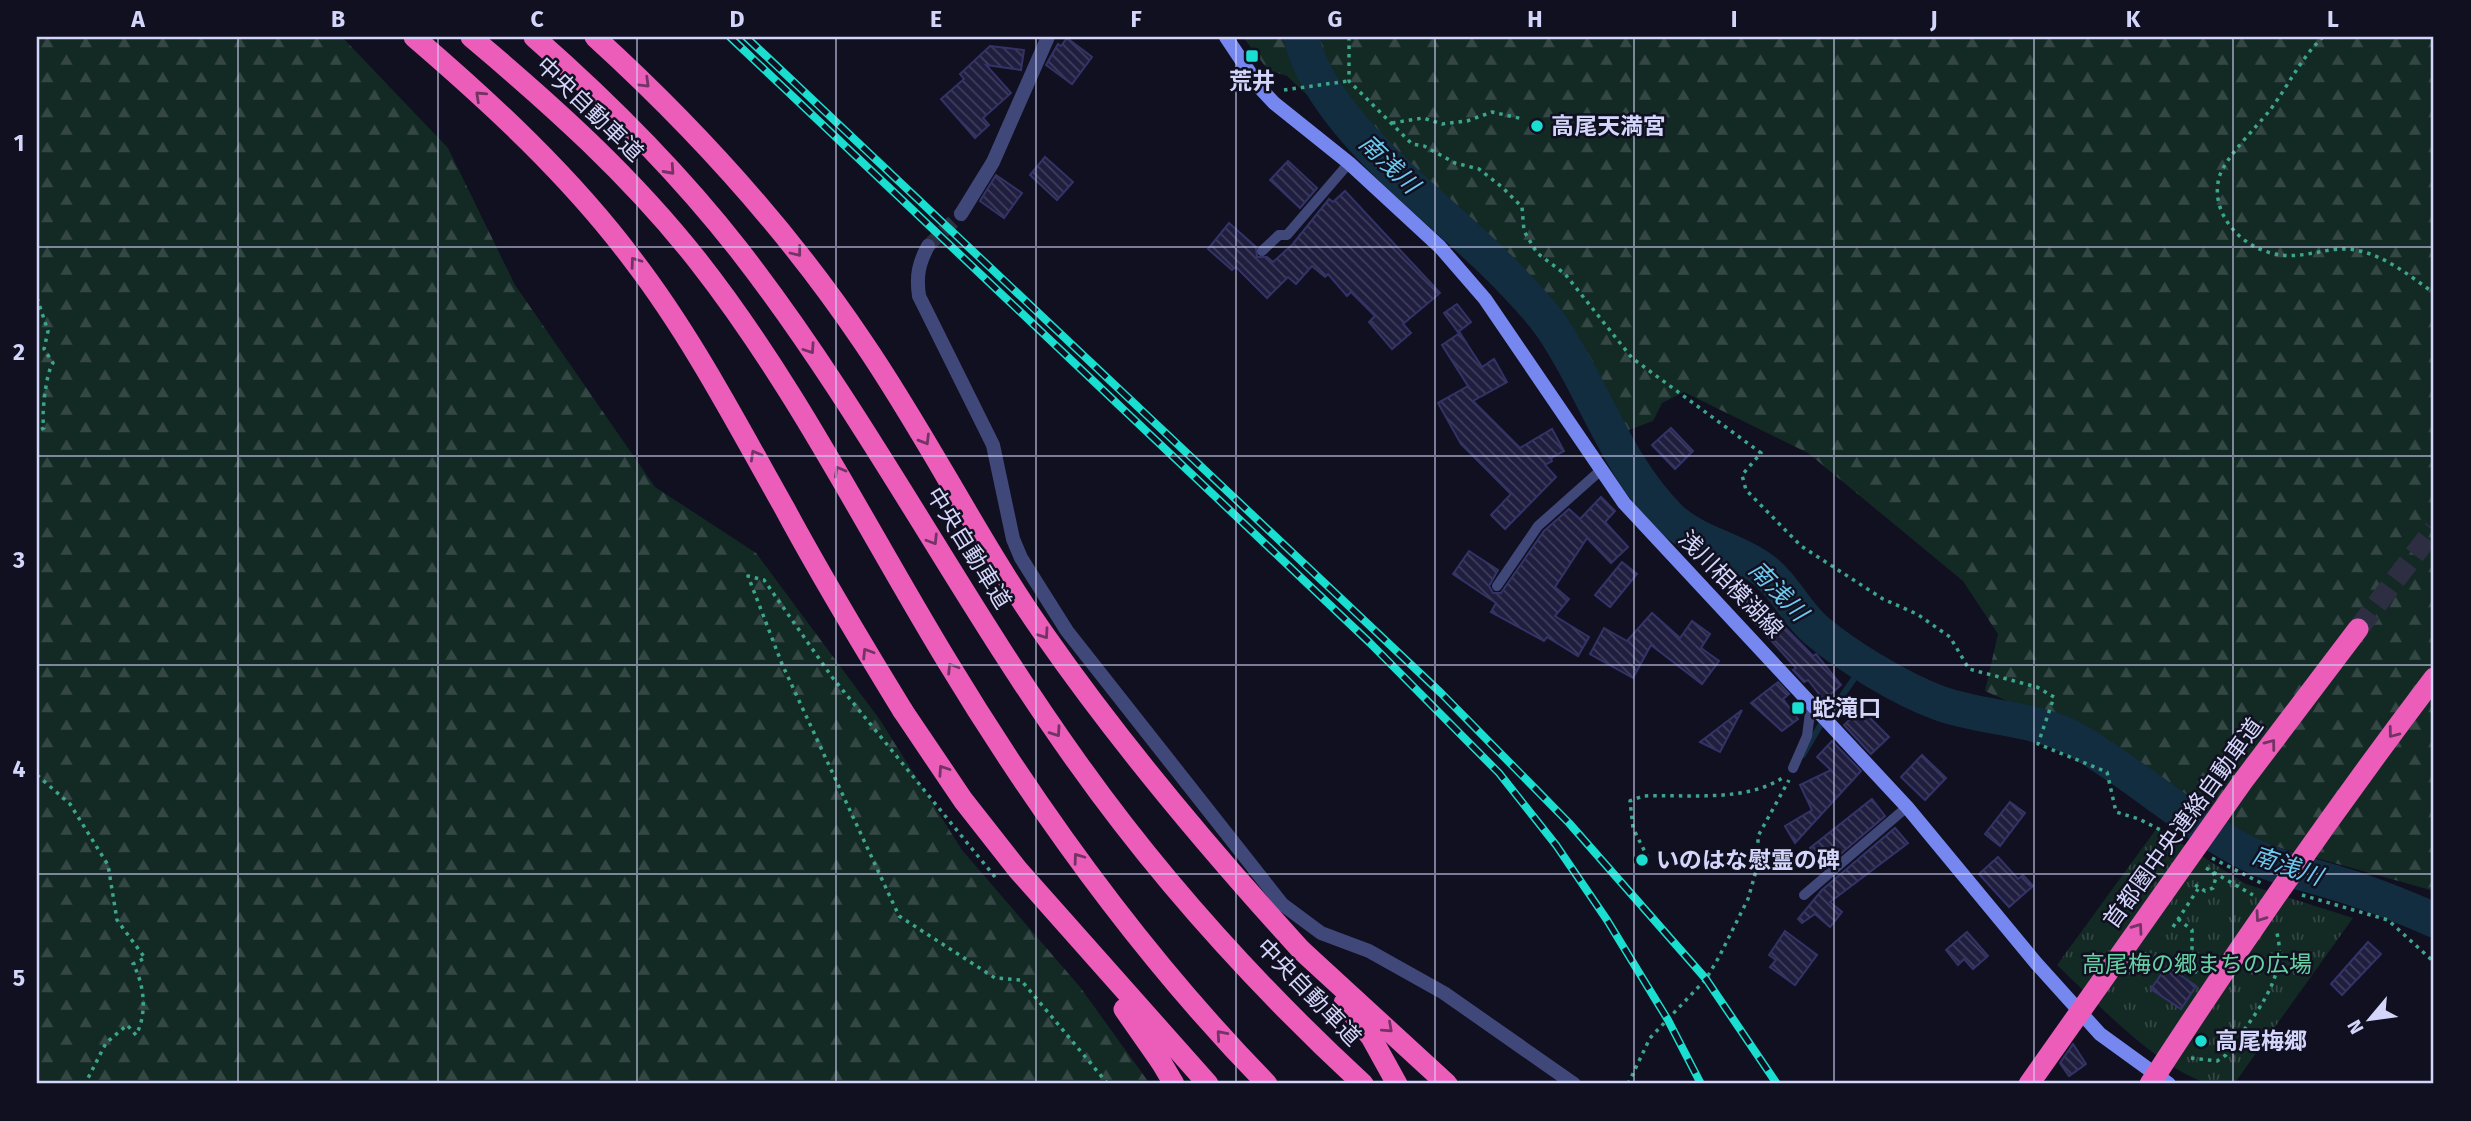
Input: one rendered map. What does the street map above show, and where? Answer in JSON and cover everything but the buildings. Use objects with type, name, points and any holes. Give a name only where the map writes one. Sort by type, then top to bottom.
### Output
[{"type":"highway","points":[[414,37],[518,131],[579,193],[633,260],[721,395],[845,616],[903,711],[1005,861],[1135,1023],[1174,1084]]},
{"type":"highway","name":"中央自動車道","points":[[471,37],[540,95],[618,170],[696,258],[755,338],[818,434],[946,659],[1031,794],[1131,931],[1267,1084]]},
{"type":"highway","name":"中央自動車道","points":[[534,37],[656,155],[741,253],[842,396],[992,636],[1086,775],[1197,914],[1313,1037],[1363,1084]]},
{"type":"highway","points":[[595,37],[673,111],[740,182],[810,269],[865,345],[1018,595],[1071,673],[1170,802],[1301,950],[1371,1037],[1397,1084]]},
{"type":"highway","name":"首都圏中央連絡自動車道","points":[[2029,1084],[2243,781],[2358,629]]},
{"type":"highway","points":[[2150,1084],[2228,963],[2324,826],[2434,678]]},
{"type":"highway","points":[[964,800],[1027,880],[1208,1084]]},
{"type":"highway","points":[[1301,950],[1447,1084]]},
{"type":"main road","name":"浅川相模湖線","points":[[1226,37],[1259,88],[1274,103],[1349,163],[1440,247],[1485,299],[1624,503],[1907,807],[2036,963],[2100,1034],[2169,1084]]},
{"type":"street","points":[[961,214],[993,162],[1048,37]]},
{"type":"street","points":[[929,246],[920,262],[916,279],[919,296],[993,445],[1013,539],[1021,558],[1067,631],[1282,904],[1321,933],[1369,951],[1444,993],[1574,1084]]},
{"type":"lane","points":[[1262,251],[1279,235],[1287,234],[1349,163]]},
{"type":"lane","points":[[1497,586],[1538,526],[1601,470]]},
{"type":"lane","points":[[1793,768],[1807,736],[1811,705]]},
{"type":"lane","points":[[1804,895],[1907,807]]},
{"type":"path","points":[[1349,37],[1349,81],[1412,144],[1424,146],[1455,163],[1479,169],[1502,187],[1522,207],[1524,231],[1537,253],[1565,274],[1632,358],[1761,453],[1742,475],[1745,490],[1801,546],[1950,637],[1969,669],[2037,687],[2054,697],[2038,744],[2107,772],[2116,812],[2152,825]]},
{"type":"path","points":[[2323,37],[2305,54],[2272,107],[2219,176],[2218,199],[2227,223],[2249,243],[2271,253],[2298,257],[2341,249],[2372,255],[2399,268],[2434,293]]},
{"type":"path","points":[[1284,89],[1349,81]]},
{"type":"path","points":[[1392,122],[1423,118],[1442,124],[1467,121],[1492,112],[1523,119]]},
{"type":"path","points":[[37,298],[48,331],[44,349],[53,363],[49,369],[49,383],[41,413],[44,428],[37,431],[37,436]]},
{"type":"path","points":[[995,877],[832,677],[764,580],[748,576],[782,664],[899,916],[995,978],[1021,980],[1108,1084]]},
{"type":"path","points":[[1648,858],[1633,828],[1630,801],[1643,796],[1728,794],[1769,785],[1793,768]]},
{"type":"path","points":[[1628,1084],[1650,1038],[1706,979],[1719,957],[1748,898],[1758,864],[1758,836],[1793,768]]},
{"type":"path","points":[[37,775],[70,804],[108,865],[117,920],[145,958],[133,964],[141,977],[144,1021],[136,1035],[127,1026],[106,1043],[85,1084]]},
{"type":"path","points":[[2210,868],[2215,859]]},
{"type":"path","points":[[2200,869],[2210,868]]},
{"type":"path","points":[[2198,889],[2206,891],[2215,885],[2216,877],[2210,868]]},
{"type":"path","points":[[2193,878],[2198,889]]},
{"type":"path","points":[[2173,927],[2198,889]]},
{"type":"green space","points":[[37,37],[342,37],[448,148],[515,285],[655,487],[756,553],[880,720],[962,850],[1080,987],[1150,1084],[37,1084]]},
{"type":"green space","points":[[1243,37],[2434,37],[2434,891],[2231,834],[2135,758],[1985,691],[1998,634],[1963,581],[1808,453],[1684,392],[1662,403],[1653,421],[1626,431],[1585,358],[1287,76],[1268,70]]},
{"type":"green space","name":"高尾梅の郷まちの広場","points":[[2157,828],[2246,884],[2353,918],[2234,1084],[2207,1083],[2168,1063],[2127,1032],[2057,965]]},
{"type":"waterway","name":"南浅川","points":[[1301,37],[1314,72],[1335,105],[1361,137],[1487,256],[1548,321],[1571,358],[1622,455],[1653,499],[1681,527],[1762,569],[1816,630],[1892,681],[1939,703],[2060,732],[2098,754],[2206,829],[2251,855],[2374,895],[2434,920]]},
{"type":"waterway","points":[[1830,713],[1865,663]]},
{"type":"waterway","points":[[1803,755],[1821,724]]},
{"type":"tunnel","points":[[928,246],[961,214]]},
{"type":"tunnel","points":[[2358,629],[2434,529]]},
{"type":"railway","points":[[730,37],[1370,643],[1499,773],[1556,845],[1607,920],[1668,1020],[1701,1084]]},
{"type":"railway","points":[[746,37],[1441,693],[1569,823],[1706,979],[1777,1084]]},
{"type":"place","name":"荒井","points":[[1252,56]]},
{"type":"place","name":"高尾天満宮","points":[[1537,126]]},
{"type":"place","name":"蛇滝口","points":[[1798,708]]},
{"type":"place","name":"いのはな慰霊の碑","points":[[1642,860]]},
{"type":"place","name":"高尾梅郷","points":[[2201,1041]]}]
